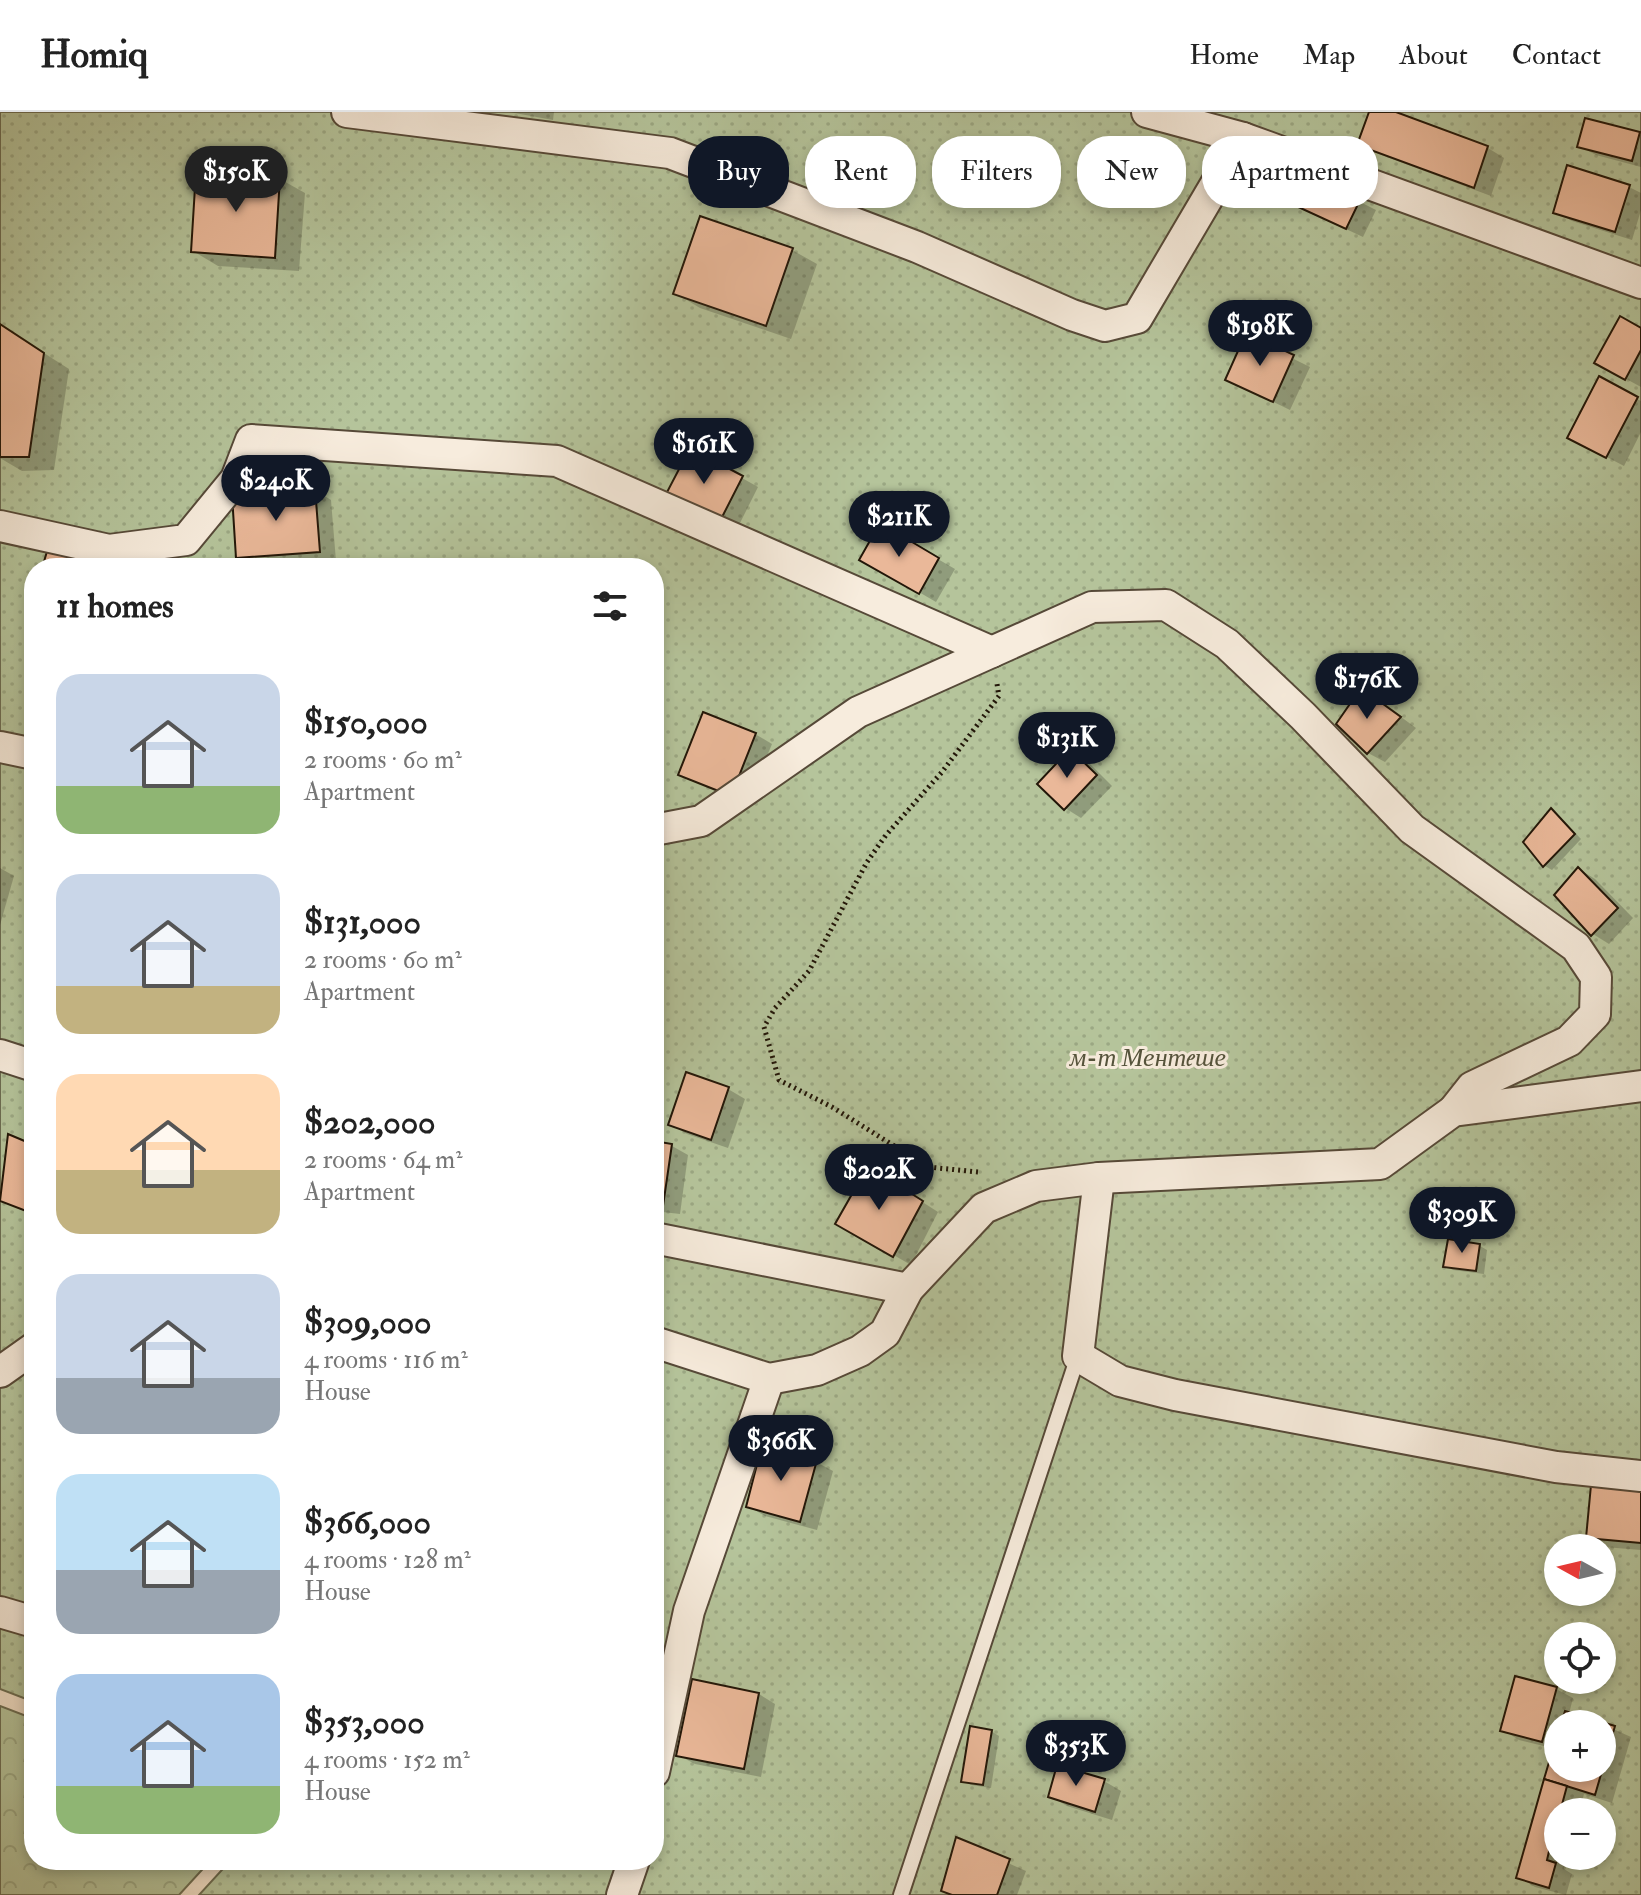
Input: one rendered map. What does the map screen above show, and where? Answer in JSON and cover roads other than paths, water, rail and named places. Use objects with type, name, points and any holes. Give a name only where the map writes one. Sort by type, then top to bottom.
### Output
[{"type":"street","points":[[347,112],[670,153],[917,247],[1072,315],[1105,326],[1137,318],[1202,208]]},
{"type":"street","points":[[1147,112],[1236,136]]},
{"type":"street","points":[[1378,185],[1639,276]]},
{"type":"street","points":[[0,526],[109,550],[186,540],[236,479],[251,440],[557,461],[992,652]]},
{"type":"street","points":[[664,828],[701,821],[858,712],[1092,607],[1166,605],[1227,644],[1303,716],[1412,829],[1576,947],[1596,977],[1595,1014],[1569,1041],[1472,1087],[1453,1111],[1380,1164],[1099,1178],[1036,1186],[984,1208],[908,1289],[885,1333],[860,1351],[817,1370],[769,1379],[664,1345]]},
{"type":"street","points":[[0,747],[24,752]]},
{"type":"street","points":[[0,1055],[24,1063]]},
{"type":"street","points":[[1453,1111],[1641,1086]]},
{"type":"street","points":[[1099,1178],[1078,1356],[1120,1381],[1175,1395],[1556,1467],[1641,1476]]},
{"type":"street","points":[[664,1240],[908,1289]]},
{"type":"street","points":[[0,1372],[24,1355]]},
{"type":"street","points":[[664,1726],[689,1611],[769,1379]]},
{"type":"street","points":[[0,1612],[24,1619]]},
{"type":"street","points":[[622,1895],[631,1870]]},
{"type":"lane","points":[[901,1895],[1078,1356]]},
{"type":"park label","name":"м-т Ментeше","points":[[1148,1058]]}]
